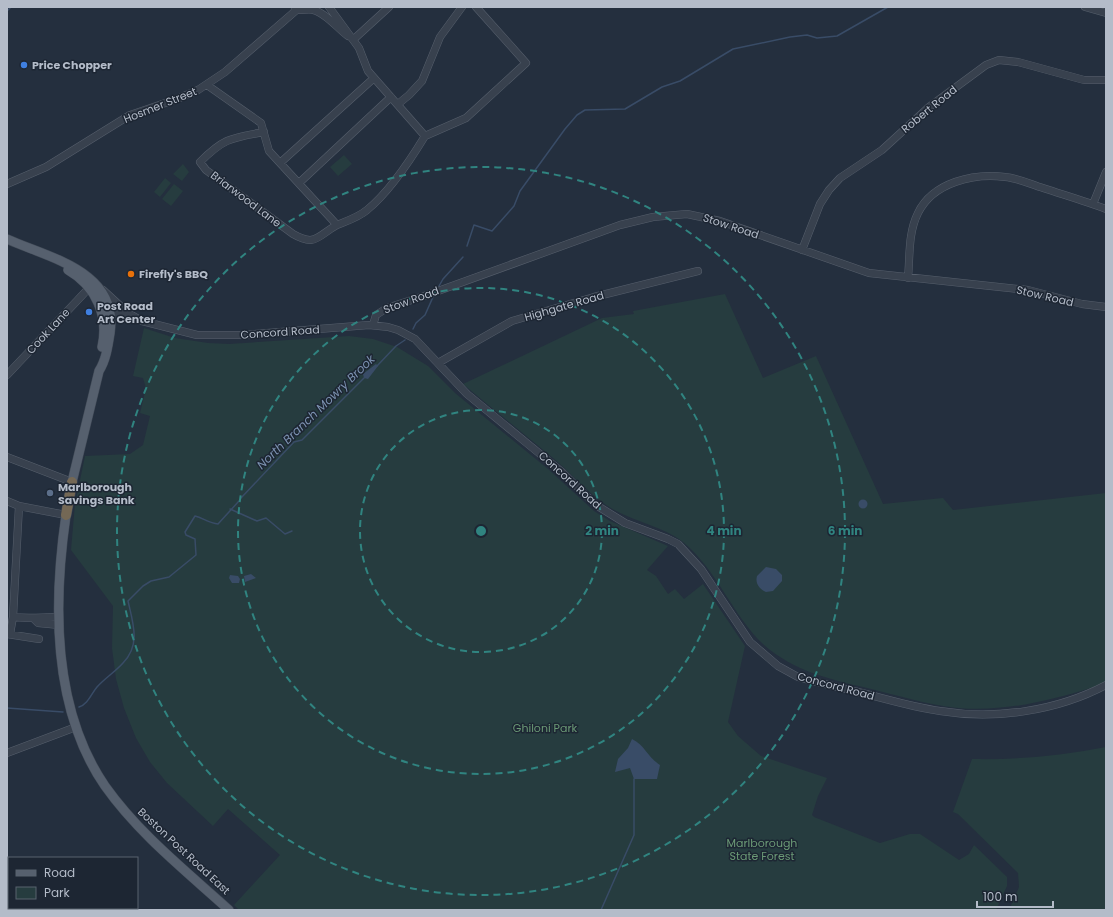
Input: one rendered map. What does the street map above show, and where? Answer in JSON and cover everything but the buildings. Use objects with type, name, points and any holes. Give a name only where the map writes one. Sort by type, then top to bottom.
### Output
[{"type":"highway","name":"Boston Post Road East","points":[[66,515],[72,482]]},
{"type":"main road","name":"Boston Post Road East","points":[[7,239],[37,252],[90,284],[105,311],[104,334],[98,366],[99,371],[72,482]]},
{"type":"main road","name":"Boston Post Road East","points":[[66,515],[61,569],[59,621],[64,682],[76,727],[99,776],[127,813],[167,854],[229,910]]},
{"type":"street","points":[[329,7],[354,39],[368,71],[425,136],[466,118],[526,63],[476,7]]},
{"type":"street","points":[[354,39],[389,7]]},
{"type":"street","points":[[398,104],[422,81],[440,37],[462,7]]},
{"type":"street","points":[[1085,7],[1106,13]]},
{"type":"street","points":[[296,8],[313,10],[324,15],[338,29],[354,39]]},
{"type":"street","name":"Hosmer Street","points":[[7,184],[46,167],[130,115],[188,96],[207,85],[243,57],[296,8]]},
{"type":"street","name":"Robert Road","points":[[802,250],[820,204],[829,190],[840,178],[882,150],[929,107],[986,65],[999,60],[1018,62],[1084,80],[1106,80]]},
{"type":"street","points":[[280,163],[374,78]]},
{"type":"street","points":[[207,85],[261,123],[269,151],[337,225]]},
{"type":"street","points":[[299,183],[391,97]]},
{"type":"street","name":"Briarwood Lane","points":[[264,132],[231,138],[216,146],[200,162],[206,170],[304,241],[318,238],[337,225],[352,220],[367,210],[412,156],[425,136]]},
{"type":"street","points":[[1092,204],[1106,172]]},
{"type":"street","points":[[908,278],[911,234],[918,212],[937,190],[966,178],[983,176],[1005,177],[1106,209]]},
{"type":"street","name":"Stow Road","points":[[373,326],[376,315],[387,308],[428,295],[609,229],[653,217],[687,214],[710,218],[858,271],[880,276],[1028,290],[1082,304],[1106,307]]},
{"type":"street","name":"Highgate Road","points":[[438,363],[512,321],[594,297],[698,271]]},
{"type":"street","name":"Concord Road","points":[[90,284],[128,313],[153,324],[186,333],[210,336],[243,335],[373,326],[388,327],[407,334],[438,363],[467,394],[562,472],[596,505],[625,523],[668,539],[686,552],[701,569],[750,642],[769,660],[788,672],[809,680],[931,710],[976,714],[1012,713],[1046,707],[1084,696],[1106,685]]},
{"type":"street","name":"Cook Lane","points":[[7,375],[90,284]]},
{"type":"street","points":[[105,311],[120,306]]},
{"type":"street","points":[[105,311],[113,314],[128,313]]},
{"type":"street","points":[[7,457],[72,482]]},
{"type":"street","points":[[7,501],[19,506],[66,515]]},
{"type":"street","points":[[19,506],[13,617],[8,634],[39,639]]},
{"type":"street","points":[[13,617],[34,619],[38,617],[59,621]]},
{"type":"street","points":[[7,752],[76,727]]},
{"type":"green space","points":[[344,155],[352,164],[338,176],[330,167]]},
{"type":"green space","points":[[183,164],[189,172],[182,181],[173,174]]},
{"type":"green space","points":[[165,178],[171,183],[160,197],[154,192]]},
{"type":"green space","points":[[174,184],[183,191],[171,206],[162,199]]},
{"type":"green space","points":[[725,294],[763,378],[816,356],[883,504],[943,498],[953,510],[1106,493],[1106,681],[1092,690],[1091,688],[1042,701],[1009,707],[975,709],[946,707],[923,702],[839,681],[800,668],[775,654],[764,645],[743,620],[706,566],[683,542],[675,536],[615,511],[606,505],[553,458],[463,384],[602,318],[634,314],[633,311]]},
{"type":"green space","points":[[144,328],[175,338],[208,343],[229,344],[349,336],[373,339],[397,347],[428,366],[455,393],[548,469],[594,511],[610,521],[668,546],[647,570],[656,576],[668,594],[675,589],[684,599],[703,584],[745,646],[728,722],[738,736],[761,756],[827,778],[818,796],[812,815],[814,817],[880,843],[910,834],[920,834],[959,860],[969,854],[974,845],[1007,877],[1007,886],[996,910],[239,910],[234,905],[280,855],[228,809],[213,826],[167,783],[150,762],[136,738],[124,708],[116,679],[112,648],[113,606],[71,550],[75,504],[85,456],[130,454],[143,445],[150,416],[140,413],[146,388],[143,378],[133,376]]},
{"type":"green space","points":[[1106,747],[1106,910],[1009,910],[1019,887],[1018,873],[958,814],[953,812],[972,759],[1039,757]]},
{"type":"water","points":[[376,364],[378,366],[368,379],[364,378],[363,374]]},
{"type":"water","points":[[861,500],[865,500],[867,504],[865,508],[861,508],[859,506],[859,502]]},
{"type":"water","points":[[766,567],[776,569],[782,575],[782,581],[773,591],[766,592],[758,586],[757,576]]},
{"type":"water","points":[[251,574],[256,578],[245,582],[244,576]]},
{"type":"water","points":[[230,575],[238,576],[240,579],[239,583],[232,583],[229,578]]},
{"type":"water","points":[[632,739],[640,744],[660,765],[657,779],[634,779],[630,768],[615,772],[618,759],[628,748]]},
{"type":"waterway","points":[[7,11],[11,7]]},
{"type":"waterway","name":"North Branch Mowry Brook","points":[[467,246],[474,225],[492,231],[514,206],[520,191],[565,129],[577,115],[585,110],[625,109],[662,87],[680,81],[733,49],[790,37],[807,35],[817,38],[837,36],[888,7]]},
{"type":"waterway","name":"North Branch Mowry Brook","points":[[439,286],[443,279],[463,257]]},
{"type":"waterway","name":"North Branch Mowry Brook","points":[[413,329],[416,323],[425,315],[433,297]]},
{"type":"waterway","name":"North Branch Mowry Brook","points":[[377,366],[396,346],[405,340]]},
{"type":"waterway","name":"North Branch Mowry Brook","points":[[241,498],[294,442],[302,440],[364,378]]},
{"type":"waterway","name":"North Branch Mowry Brook","points":[[79,707],[85,704],[97,687],[129,656],[134,641],[134,634],[128,601],[143,586],[151,581],[169,577],[196,555],[195,539],[186,535],[185,532],[195,516],[218,524],[239,501]]},
{"type":"waterway","points":[[230,509],[257,521],[266,518],[285,534],[292,531]]},
{"type":"waterway","name":"North Branch Mowry Brook","points":[[7,708],[63,712]]},
{"type":"waterway","points":[[601,910],[634,835],[634,779]]},
{"type":"place","name":"Price Chopper","points":[[24,65]]},
{"type":"place","name":"Firefly's BBQ","points":[[131,274]]},
{"type":"place","name":"Post Road Art Center","points":[[89,312]]},
{"type":"place","name":"Marlborough Savings Bank","points":[[50,493]]},
{"type":"park label","name":"Ghiloni Park","points":[[545,728]]},
{"type":"park label","name":"Marlborough State Forest","points":[[762,849]]}]
